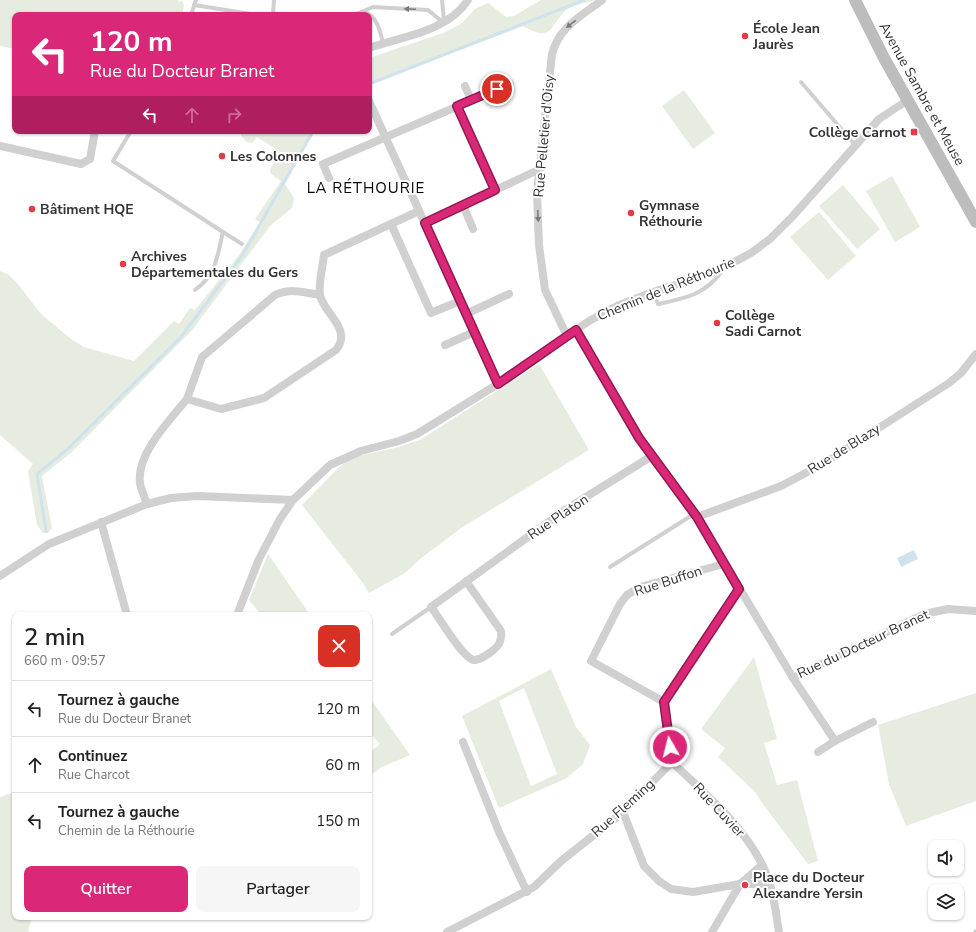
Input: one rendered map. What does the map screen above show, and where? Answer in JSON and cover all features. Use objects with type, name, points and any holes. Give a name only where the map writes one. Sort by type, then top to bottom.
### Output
[{"type":"street","points":[[372,47],[444,23],[456,14],[468,0]]},
{"type":"street","name":"Rue Pelletier d'Oisy","points":[[567,336],[545,290],[542,275],[537,193],[538,170],[552,54],[555,42],[564,29],[602,0]]},
{"type":"street","name":"Avenue Sambre et Meuse","points":[[855,0],[868,28],[976,222]]},
{"type":"street","points":[[329,178],[323,164],[510,84]]},
{"type":"street","points":[[465,86],[471,100]]},
{"type":"street","name":"Chemin de la Réthourie","points":[[238,612],[259,559],[280,519],[293,500],[330,465],[361,451],[399,441],[417,434],[498,384],[576,330],[617,306],[725,267],[751,253],[776,234],[879,118],[908,100]]},
{"type":"street","points":[[457,106],[495,190]]},
{"type":"street","points":[[372,108],[498,384]]},
{"type":"street","points":[[0,146],[81,164],[90,159],[94,134]]},
{"type":"street","points":[[425,223],[538,170]]},
{"type":"street","points":[[463,205],[474,229]]},
{"type":"street","points":[[187,399],[221,409],[264,398],[336,350],[340,345],[341,337],[338,326],[320,295],[324,255],[419,211]]},
{"type":"street","points":[[391,224],[431,313],[460,300]]},
{"type":"street","points":[[147,504],[140,483],[142,465],[155,438],[187,399],[202,357],[275,295],[284,291],[296,291],[320,295]]},
{"type":"street","points":[[466,314],[509,294]]},
{"type":"street","name":"Rue du Docteur Branet","points":[[576,330],[639,438],[696,515],[793,678],[924,614],[948,609],[976,611]]},
{"type":"street","points":[[445,345],[474,332]]},
{"type":"street","name":"Rue de Blazy","points":[[696,515],[781,486],[821,465],[949,383],[961,373],[976,354]]},
{"type":"street","name":"Rue Platon","points":[[431,607],[565,510],[652,456]]},
{"type":"street","points":[[0,576],[49,544],[147,504],[171,498],[197,496],[293,500]]},
{"type":"street","points":[[101,522],[126,612]]},
{"type":"street","name":"Rue Buffon","points":[[664,702],[591,661],[627,595],[640,587],[724,564]]},
{"type":"street","points":[[431,607],[466,656],[470,659],[480,659],[497,647],[502,637],[501,631],[466,581]]},
{"type":"street","points":[[672,762],[664,702],[739,589]]},
{"type":"street","points":[[793,678],[835,741]]},
{"type":"street","points":[[818,752],[835,741],[873,722]]},
{"type":"street","points":[[463,742],[499,832],[527,892]]},
{"type":"street","name":"Rue Fleming","points":[[447,932],[527,892],[561,861],[623,812],[672,762]]},
{"type":"street","name":"Rue Cuvier","points":[[672,762],[733,821],[750,844],[762,865],[770,884],[779,932]]},
{"type":"street","points":[[623,812],[644,866],[665,886],[677,891],[693,892],[740,884],[770,884]]},
{"type":"street","points":[[712,932],[740,884],[762,865]]},
{"type":"lane","points":[[192,12],[196,0]]},
{"type":"lane","points":[[273,12],[274,0]]},
{"type":"lane","points":[[442,0],[444,23]]},
{"type":"lane","points":[[194,5],[238,12]]},
{"type":"lane","points":[[360,12],[373,7],[428,10],[444,23]]},
{"type":"lane","points":[[372,17],[376,20],[383,43]]},
{"type":"lane","points":[[801,82],[855,145]]},
{"type":"lane","points":[[129,134],[113,161],[242,244]]},
{"type":"lane","points":[[196,290],[205,283],[214,270],[223,232]]},
{"type":"lane","points":[[653,292],[658,304],[684,298],[702,291],[714,282],[725,267]]},
{"type":"lane","points":[[610,567],[696,515]]},
{"type":"lane","points":[[392,634],[431,607]]},
{"type":"shaded area","points":[[0,0],[179,0],[178,2],[182,1],[184,5],[183,12],[12,12],[12,48],[0,46]]},
{"type":"shaded area","points":[[541,0],[595,0],[568,9],[549,31],[545,33],[532,31],[523,26],[372,84],[372,57],[443,33],[461,24],[475,9],[488,3],[506,17],[514,16]]},
{"type":"shaded area","points":[[684,90],[715,133],[693,149],[662,106]]},
{"type":"shaded area","points":[[241,134],[313,134],[285,184],[294,198],[292,208],[270,226],[193,329],[72,452],[42,476],[52,528],[48,533],[43,533],[37,525],[28,471],[33,464],[0,435],[0,271],[8,274],[18,284],[41,314],[71,339],[84,347],[134,361],[174,321],[179,324],[190,308],[195,310],[239,255],[260,222],[255,219],[281,181],[271,174],[270,170],[279,151],[257,137],[252,143],[247,142],[241,136]]},
{"type":"shaded area","points":[[892,176],[920,227],[895,242],[866,191]]},
{"type":"shaded area","points":[[843,185],[880,229],[857,249],[819,206]]},
{"type":"shaded area","points":[[819,212],[856,256],[828,280],[790,237]]},
{"type":"shaded area","points":[[539,364],[589,450],[461,528],[420,559],[405,573],[369,593],[363,583],[302,505],[339,467],[348,461],[362,455],[395,448],[420,440]]},
{"type":"shaded area","points":[[268,554],[308,612],[259,612],[249,600]]},
{"type":"shaded area","points":[[754,657],[777,739],[764,743],[777,785],[797,780],[818,861],[808,864],[756,793],[718,757],[725,748],[701,729]]},
{"type":"shaded area","points":[[551,669],[576,727],[590,745],[583,764],[567,778],[499,808],[462,716]],"holes":[[[524,688],[557,774],[531,786],[499,701]]]},
{"type":"shaded area","points":[[976,693],[976,801],[906,826],[889,784],[878,725]]},
{"type":"shaded area","points":[[372,701],[410,755],[382,767],[372,774],[372,751],[380,744],[372,735]]},
{"type":"shaded area","points":[[12,793],[12,920],[31,920],[28,931],[32,932],[0,932],[0,797]]},
{"type":"water","points":[[914,550],[918,559],[901,567],[897,558]]},
{"type":"waterway","points":[[372,83],[584,0]]},
{"type":"waterway","points":[[46,531],[37,474],[69,448],[180,338],[242,256],[311,134]]},
{"type":"place","name":"École Jean Jaurès","points":[[745,36]]},
{"type":"place","name":"Collège Carnot","points":[[914,132]]},
{"type":"place","name":"Les Colonnes","points":[[222,156]]},
{"type":"place","name":"Bâtiment HQE","points":[[32,209]]},
{"type":"place","name":"Gymnase Réthourie","points":[[631,213]]},
{"type":"place","name":"Archives Départementales du Gers","points":[[123,264]]},
{"type":"place","name":"Collège Sadi Carnot","points":[[717,323]]},
{"type":"place","name":"Place du Docteur Alexandre Yersin","points":[[745,885]]},
{"type":"district","name":"LA RÉTHOURIE","points":[[366,188]]},
{"type":"route","points":[[497,89],[457,106],[495,190],[425,223],[498,384],[576,330],[639,438],[697,517],[739,589],[664,702],[670,747]]}]
